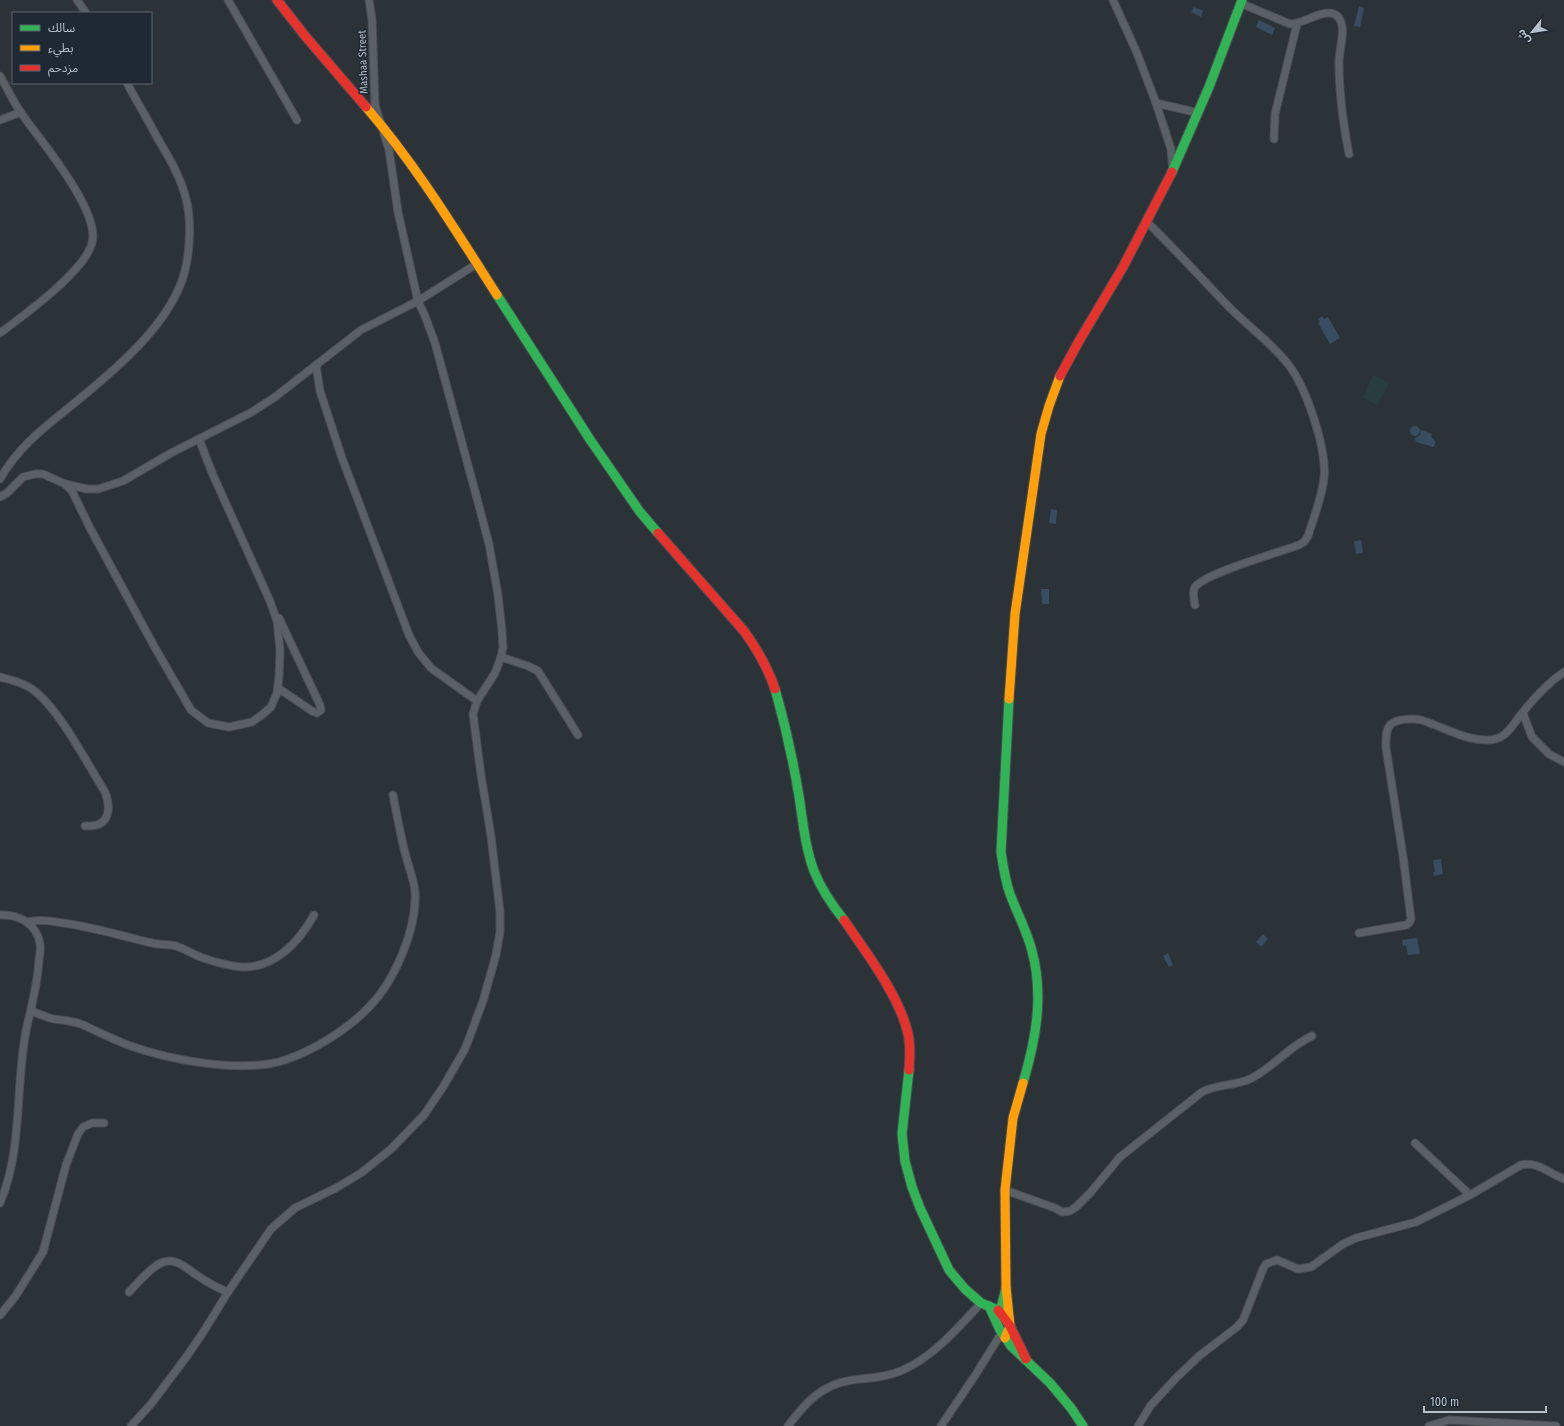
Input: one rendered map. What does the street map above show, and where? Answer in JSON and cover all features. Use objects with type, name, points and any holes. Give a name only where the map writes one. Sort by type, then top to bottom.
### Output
[{"type":"street","points":[[77,0],[85,12]]},
{"type":"street","points":[[228,0],[297,120]]},
{"type":"street","points":[[277,0],[326,61],[380,123],[434,196],[591,441],[640,512],[756,646],[765,665],[784,720],[799,796],[804,836],[814,872],[830,902],[868,954],[888,987],[904,1018],[910,1046],[902,1134],[905,1161],[912,1187],[920,1208],[950,1270],[965,1289],[985,1304],[1000,1312],[1010,1326],[1026,1359]]},
{"type":"street","name":"Mashaa Street","points":[[370,0],[375,105],[389,150],[398,212],[418,301],[435,343],[489,544],[503,647],[495,673],[477,701]]},
{"type":"street","points":[[1113,0],[1137,53],[1156,103],[1171,149],[1173,171]]},
{"type":"street","points":[[941,1426],[1010,1326],[1006,1287],[1005,1190],[1014,1118],[1028,1066],[1038,1017],[1039,1002],[1037,978],[1032,950],[1009,892],[1001,852],[1015,614],[1024,541],[1038,461],[1041,434],[1049,406],[1059,380],[1147,222],[1173,171],[1199,113],[1241,2],[1283,22],[1297,24],[1326,13],[1337,15],[1340,19],[1342,27],[1339,61],[1339,93],[1349,154]]},
{"type":"street","points":[[1274,139],[1275,114],[1297,24]]},
{"type":"street","points":[[0,76],[21,112],[76,190],[89,217],[93,230],[92,243],[75,271],[0,333]]},
{"type":"street","points":[[0,479],[7,466],[28,442],[53,419],[114,370],[142,342],[165,314],[180,288],[188,256],[190,228],[187,199],[176,169],[128,84]]},
{"type":"street","points":[[1156,103],[1199,113]]},
{"type":"street","points":[[0,120],[21,112]]},
{"type":"street","points":[[1147,222],[1191,265],[1227,305],[1288,364],[1297,378],[1317,429],[1323,459],[1324,478],[1308,536],[1304,542],[1299,546],[1233,567],[1207,578],[1196,587],[1193,594],[1195,605]]},
{"type":"street","points":[[0,497],[7,493],[29,474],[43,474],[65,484],[98,489],[123,481],[171,453],[252,412],[361,330],[418,301],[478,263]]},
{"type":"street","points":[[131,1426],[151,1404],[187,1356],[271,1229],[284,1216],[307,1201],[336,1188],[362,1173],[391,1149],[424,1115],[443,1087],[465,1049],[492,971],[496,955],[500,932],[500,912],[491,836],[473,714],[477,701],[431,668],[418,652],[409,635],[342,458],[320,391],[316,365]]},
{"type":"street","points":[[199,439],[219,489],[270,601],[292,643],[321,710],[317,713],[312,711],[278,688]]},
{"type":"street","points":[[65,484],[72,491],[94,535],[191,710],[208,723],[229,727],[252,722],[271,706],[278,688],[280,650],[277,621],[270,601]]},
{"type":"street","points":[[501,657],[528,666],[538,672],[578,735]]},
{"type":"street","points":[[1359,933],[1406,925],[1411,919],[1386,748],[1386,736],[1392,723],[1397,721],[1420,720],[1456,734],[1472,738],[1488,740],[1497,739],[1506,733],[1522,712],[1553,679],[1564,672]]},
{"type":"street","points":[[0,677],[26,685],[42,698],[59,718],[104,792],[109,802],[106,817],[98,825],[84,826]]},
{"type":"street","points":[[1522,712],[1532,737],[1549,754],[1564,762]]},
{"type":"street","points":[[31,1011],[52,1018],[79,1024],[129,1045],[176,1057],[218,1065],[238,1066],[285,1060],[335,1035],[360,1017],[389,984],[398,966],[409,933],[415,893],[413,878],[407,860],[393,795]]},
{"type":"street","points":[[0,915],[19,917],[27,922],[36,932],[40,944],[39,972],[26,1031],[18,1094],[17,1139],[7,1187],[0,1203]]},
{"type":"street","points":[[27,922],[35,920],[47,921],[94,928],[154,944],[175,946],[202,958],[240,966],[250,966],[276,958],[289,948],[314,915]]},
{"type":"street","points":[[1005,1190],[1055,1208],[1062,1212],[1070,1211],[1091,1192],[1120,1157],[1196,1096],[1217,1086],[1240,1083],[1250,1079],[1312,1036]]},
{"type":"street","points":[[0,1315],[15,1297],[43,1252],[66,1165],[78,1134],[83,1127],[92,1123],[104,1123]]},
{"type":"street","points":[[1415,1144],[1470,1195]]},
{"type":"street","points":[[1138,1426],[1151,1405],[1176,1378],[1199,1356],[1237,1327],[1243,1320],[1266,1264],[1277,1260],[1298,1269],[1311,1267],[1342,1244],[1356,1238],[1416,1222],[1470,1195],[1521,1165],[1528,1164],[1539,1166],[1564,1179]]},
{"type":"street","points":[[129,1292],[159,1264],[168,1261],[178,1262],[217,1288],[228,1292]]},
{"type":"street","points":[[996,1322],[1006,1287]]},
{"type":"street","points":[[985,1304],[1015,1351],[1026,1359],[1063,1398],[1083,1426]]},
{"type":"street","points":[[788,1426],[812,1397],[823,1390],[850,1380],[888,1375],[903,1370],[926,1357],[985,1304]]},
{"type":"street","points":[[1428,1426],[1449,1420],[1556,1426]]},
{"type":"green space","points":[[1373,375],[1389,382],[1378,405],[1363,398]]},
{"type":"water","points":[[1359,6],[1364,8],[1360,27],[1354,26]]},
{"type":"water","points":[[1194,7],[1203,11],[1201,17],[1191,12]]},
{"type":"water","points":[[1259,20],[1275,28],[1272,35],[1256,27]]},
{"type":"water","points":[[1322,316],[1324,319],[1328,317],[1340,338],[1330,344],[1318,323],[1320,322],[1318,319]]},
{"type":"water","points":[[1413,426],[1417,426],[1419,427],[1419,435],[1413,436],[1410,433],[1410,429]]},
{"type":"water","points":[[1421,430],[1432,434],[1431,437],[1435,441],[1435,445],[1433,447],[1417,442],[1414,439],[1420,435]]},
{"type":"water","points":[[1051,509],[1057,510],[1056,524],[1049,523]]},
{"type":"water","points":[[1361,540],[1363,553],[1356,554],[1354,541]]},
{"type":"water","points":[[1041,589],[1049,589],[1049,604],[1042,604]]},
{"type":"water","points":[[1441,859],[1443,874],[1434,876],[1433,872],[1435,872],[1433,860]]},
{"type":"water","points":[[1263,934],[1268,939],[1261,947],[1256,942]]},
{"type":"water","points":[[1417,938],[1420,954],[1408,955],[1406,945],[1403,946],[1402,940]]},
{"type":"water","points":[[1168,953],[1173,965],[1169,967],[1163,956]]},
{"type":"traffic: fast","points":[[1172,172],[1209,87],[1242,0]]},
{"type":"traffic: fast","points":[[497,295],[591,441],[640,512],[658,533]]},
{"type":"traffic: fast","points":[[775,689],[791,756],[808,853],[823,890],[844,920]]},
{"type":"traffic: fast","points":[[1009,699],[1001,852],[1008,889],[1032,951],[1036,968],[1038,1001],[1035,1034],[1023,1083]]},
{"type":"traffic: fast","points":[[909,1070],[902,1134],[905,1161],[912,1187],[920,1208],[949,1270],[965,1289],[981,1303],[998,1310]]},
{"type":"traffic: fast","points":[[999,1316],[1006,1288]]},
{"type":"traffic: fast","points":[[989,1306],[1000,1330],[1011,1346],[1050,1383],[1071,1408],[1083,1426]]},
{"type":"traffic: slow","points":[[366,107],[419,175],[497,295]]},
{"type":"traffic: slow","points":[[1009,699],[1015,614],[1041,434],[1060,376]]},
{"type":"traffic: slow","points":[[1005,1338],[1010,1326],[1006,1287],[1005,1190],[1013,1118],[1023,1083]]},
{"type":"traffic: jam","points":[[277,0],[306,37],[366,107]]},
{"type":"traffic: jam","points":[[1060,376],[1123,267],[1172,172]]},
{"type":"traffic: jam","points":[[658,533],[744,631],[762,659],[775,689]]},
{"type":"traffic: jam","points":[[844,920],[880,973],[903,1016],[909,1040],[909,1070]]},
{"type":"traffic: jam","points":[[998,1310],[1010,1326],[1026,1359]]}]
